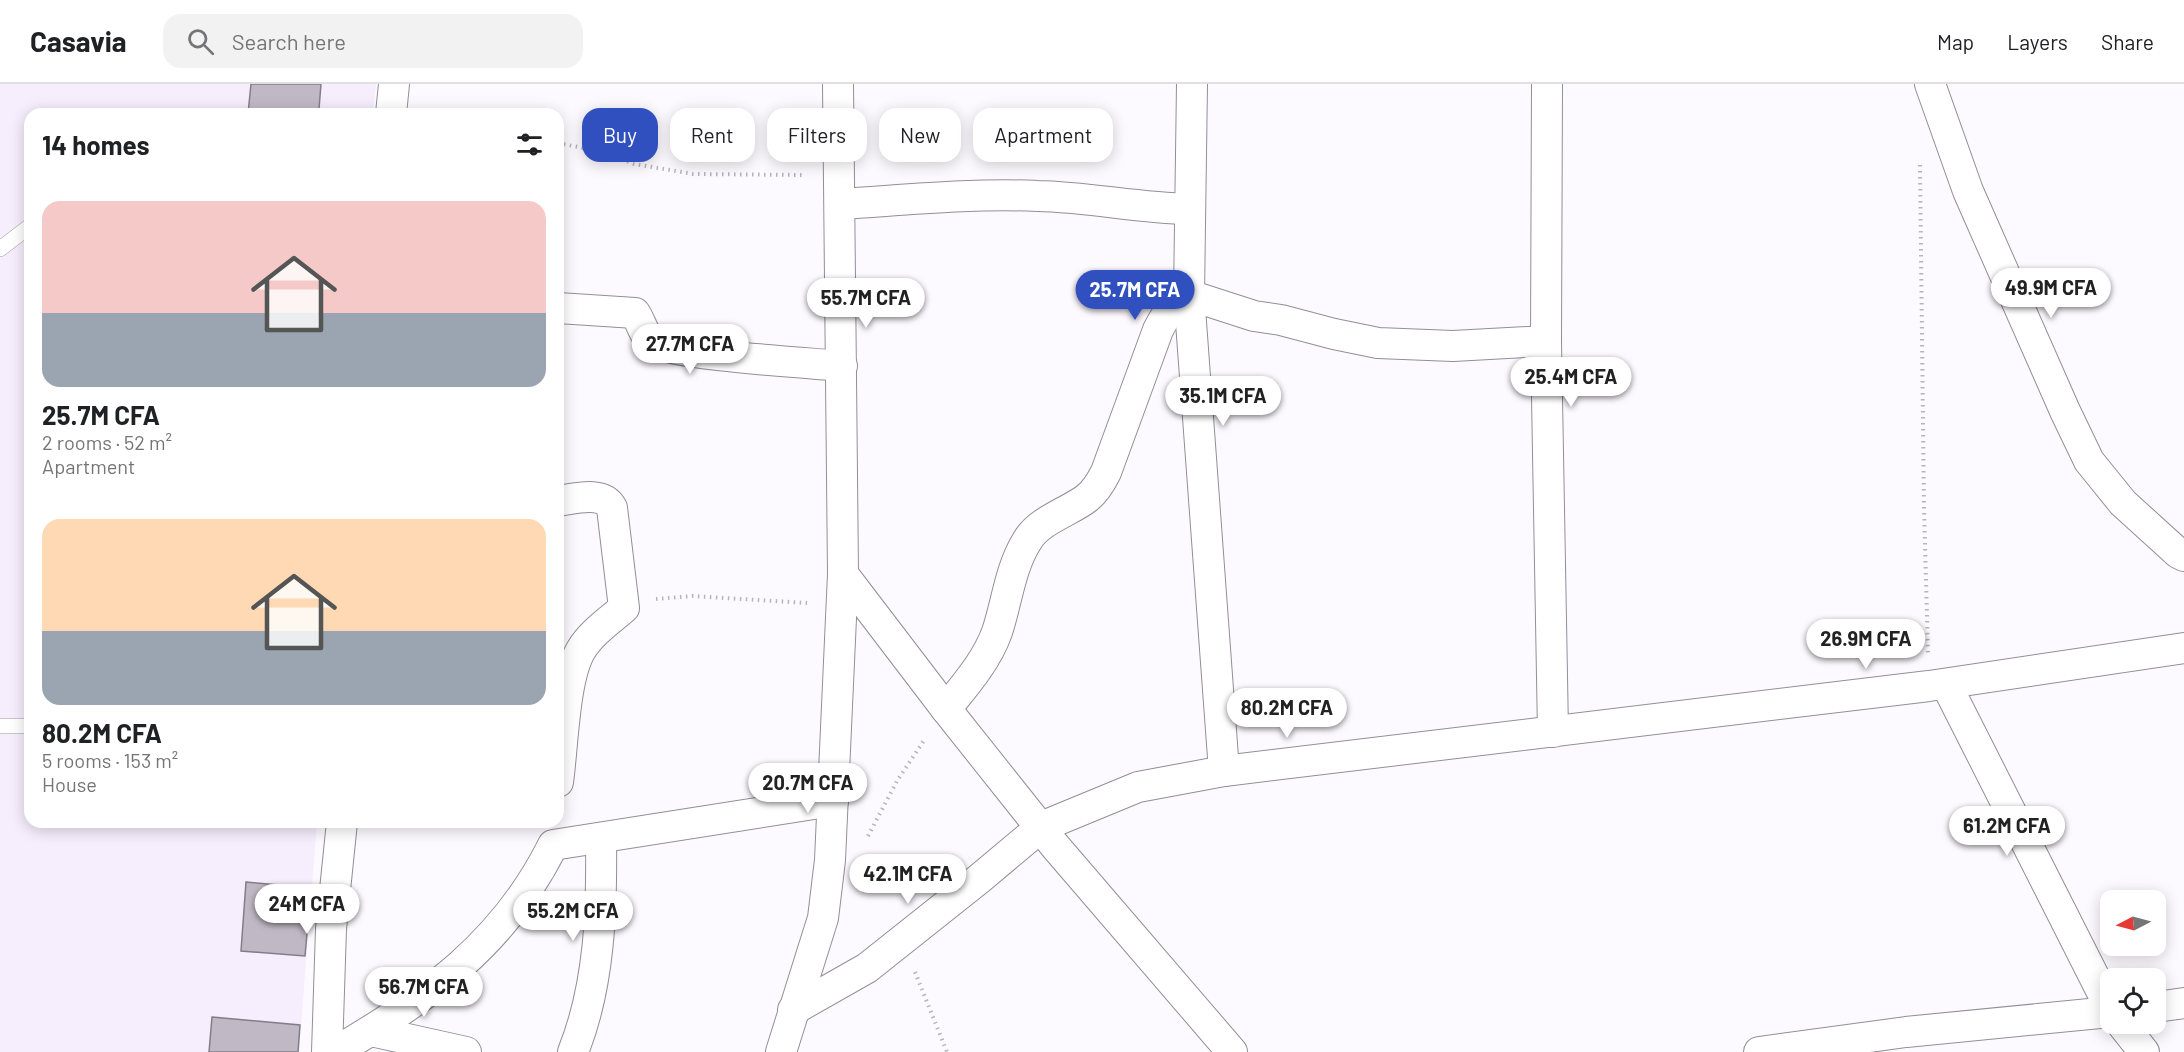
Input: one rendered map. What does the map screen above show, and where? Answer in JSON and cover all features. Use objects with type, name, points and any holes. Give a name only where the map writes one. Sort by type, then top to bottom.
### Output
[{"type":"street","points":[[392,108],[394,84]]},
{"type":"street","points":[[781,1052],[823,918],[830,860],[843,606],[838,84]]},
{"type":"street","points":[[1192,84],[1189,295],[1224,771]]},
{"type":"street","points":[[1547,84],[1546,341],[1553,732]]},
{"type":"street","points":[[1930,84],[1968,190],[2065,411],[2089,460],[2123,503],[2184,556]]},
{"type":"street","points":[[840,190],[960,196],[1027,195],[1154,208],[1189,209]]},
{"type":"street","points":[[1189,295],[1254,316],[1281,320],[1378,343],[1453,346],[1546,341]]},
{"type":"street","points":[[946,709],[984,661],[996,634],[1012,577],[1029,538],[1044,525],[1086,499],[1098,488],[1158,330],[1174,305],[1189,295]]},
{"type":"street","points":[[564,308],[635,313],[652,343],[682,351],[842,366]]},
{"type":"street","points":[[564,500],[599,497],[609,503],[612,508],[624,608],[591,636],[577,658],[571,676],[564,733]]},
{"type":"street","points":[[843,573],[946,709],[1055,846],[1232,1052]]},
{"type":"street","points":[[793,1010],[867,968],[1041,827],[1138,787],[1224,771],[1937,685],[2184,648]]},
{"type":"street","points":[[1937,685],[2100,991]]},
{"type":"street","points":[[334,1052],[371,1031],[430,992],[475,952],[517,903],[545,861],[553,834],[601,838],[833,801]]},
{"type":"street","points":[[327,1052],[331,929],[341,828]]},
{"type":"street","points":[[573,1052],[586,1011],[598,942],[601,838]]},
{"type":"street","points":[[2166,1006],[2184,1003]]},
{"type":"street","points":[[1759,1052],[1906,1032],[2100,1011]]},
{"type":"street","points":[[371,1031],[466,1052]]},
{"type":"street","points":[[2130,1034],[2144,1052]]},
{"type":"lane","points":[[0,249],[24,231]]},
{"type":"lane","points":[[0,726],[24,726]]},
{"type":"path","points":[[564,144],[603,152],[634,164],[693,174],[840,190]]},
{"type":"path","points":[[1920,155],[1923,508],[1937,685]]},
{"type":"path","points":[[624,608],[642,600],[692,596],[843,606]]},
{"type":"path","points":[[866,840],[897,781],[946,709]]},
{"type":"path","points":[[902,940],[947,1052]]},
{"type":"shaded area","points":[[0,84],[376,84],[374,108],[24,108],[24,828],[317,828],[299,1052],[0,1052]]},
{"type":"building","points":[[251,84],[321,84],[319,108],[249,108]]},
{"type":"building","points":[[246,882],[311,888],[305,956],[241,951]]},
{"type":"building","points":[[212,1017],[300,1025],[298,1052],[209,1052]]}]
